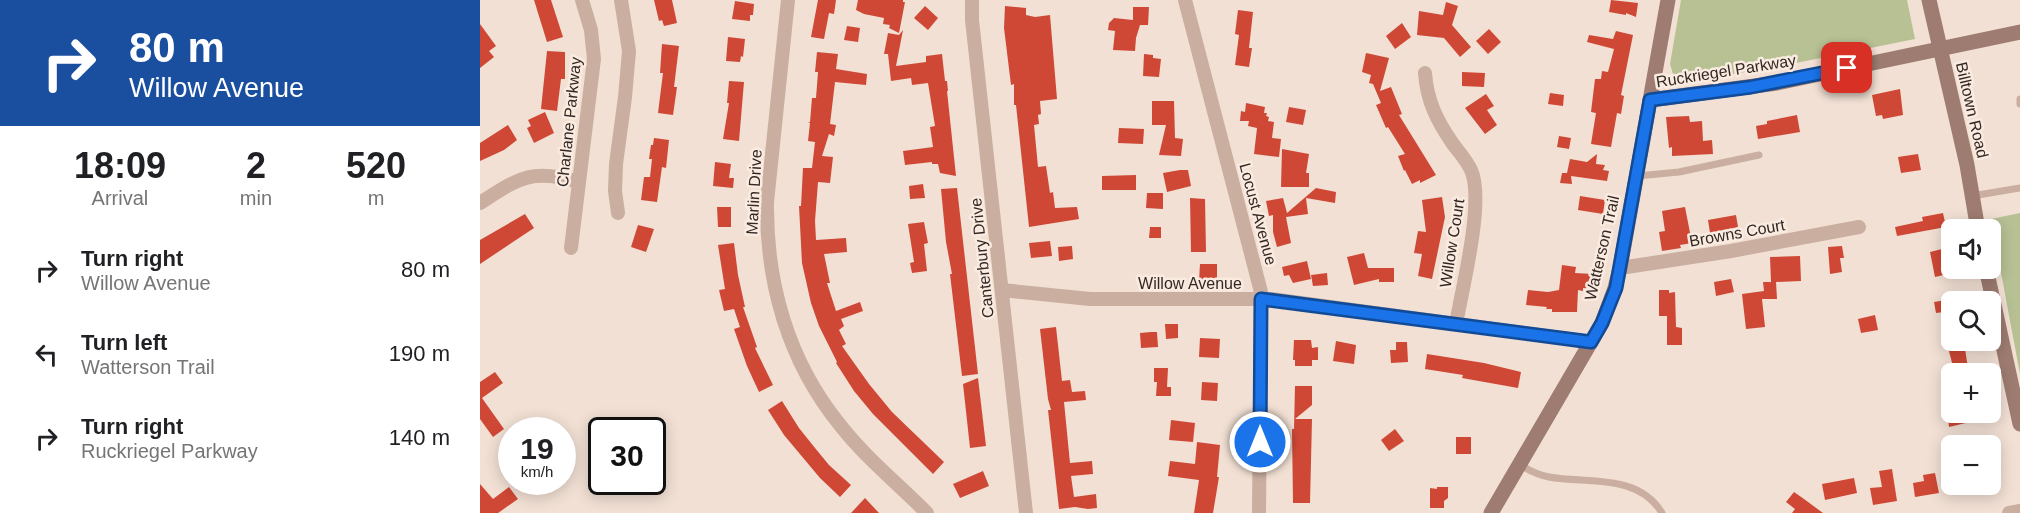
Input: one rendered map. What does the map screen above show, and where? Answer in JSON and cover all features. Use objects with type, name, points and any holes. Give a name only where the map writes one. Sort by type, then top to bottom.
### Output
[{"type":"main road","name":"Watterson Trail","points":[[1491,513],[1591,342],[1610,303],[1620,268],[1668,0]]},
{"type":"main road","name":"Billtown Road","points":[[1929,0],[1976,219]]},
{"type":"main road","name":"Ruckriegel Parkway","points":[[1650,100],[1777,83],[2020,32]]},
{"type":"main road","points":[[1988,279],[2020,424]]},
{"type":"street","name":"Charlane Parkway","points":[[571,248],[594,59],[591,30],[582,0]]},
{"type":"street","points":[[618,213],[615,190],[616,164],[629,51],[621,0]]},
{"type":"street","name":"Marlin Drive","points":[[788,0],[767,202],[770,266],[780,314],[797,357],[814,389],[839,424],[927,513]]},
{"type":"street","name":"Canterbury Drive","points":[[972,0],[972,20],[1025,507]]},
{"type":"street","name":"Locust Avenue","points":[[1185,0],[1261,299],[1259,513]]},
{"type":"street","name":"Willow Court","points":[[1425,73],[1430,105],[1440,126],[1471,170],[1476,185],[1475,214],[1456,324]]},
{"type":"street","points":[[480,203],[529,176],[549,175],[579,182]]},
{"type":"street","name":"Browns Court","points":[[1620,268],[1731,251],[1859,227]]},
{"type":"street","name":"Willow Avenue","points":[[1002,290],[1090,299],[1261,299],[1591,342]]},
{"type":"street","points":[[1013,513],[1025,507]]},
{"type":"street","points":[[2009,513],[2020,511]]},
{"type":"lane","points":[[2020,99],[2020,104]]},
{"type":"lane","points":[[1637,176],[1679,172],[1759,155]]},
{"type":"lane","points":[[1972,196],[2020,188]]},
{"type":"lane","points":[[1519,464],[1530,471],[1548,477],[1609,482],[1630,487],[1645,495],[1662,513]]},
{"type":"green space","points":[[1681,0],[1907,0],[1915,39],[1676,84],[1670,64]]},
{"type":"green space","points":[[2020,213],[2020,374],[2001,272],[2001,219],[1991,219]]},
{"type":"building","points":[[534,0],[551,0],[563,37],[547,42]]},
{"type":"building","points":[[654,0],[672,0],[677,23],[664,26],[662,20],[659,21]]},
{"type":"building","points":[[818,0],[836,0],[834,14],[829,13],[824,39],[811,37]]},
{"type":"building","points":[[858,0],[903,0],[905,2],[899,33],[889,28],[890,25],[883,24],[884,18],[856,10]]},
{"type":"building","points":[[1611,0],[1638,3],[1636,17],[1626,13],[1626,15],[1609,12]]},
{"type":"building","points":[[735,1],[754,4],[750,21],[732,19]]},
{"type":"building","points":[[1446,2],[1458,6],[1452,25],[1471,47],[1460,57],[1444,38],[1417,35],[1419,11],[1443,15]]},
{"type":"building","points":[[925,6],[938,18],[928,30],[914,18]]},
{"type":"building","points":[[1005,6],[1026,8],[1026,15],[1035,17],[1050,15],[1057,99],[1040,101],[1039,124],[1034,125],[1038,167],[1046,166],[1055,208],[1077,207],[1079,219],[1029,227],[1016,105],[1014,105],[1014,84],[1011,85],[1004,28]]},
{"type":"building","points":[[1133,7],[1149,7],[1148,25],[1140,25],[1135,51],[1113,50],[1115,31],[1108,30],[1109,23],[1114,18],[1133,20]]},
{"type":"building","points":[[1238,10],[1253,12],[1249,67],[1235,65],[1239,35],[1235,34]]},
{"type":"building","points":[[1402,23],[1411,37],[1395,49],[1386,36]]},
{"type":"building","points":[[480,24],[496,46],[489,51],[494,57],[480,68]]},
{"type":"building","points":[[847,26],[860,28],[858,42],[844,40]]},
{"type":"building","points":[[1489,29],[1501,42],[1488,54],[1476,41]]},
{"type":"building","points":[[903,30],[896,66],[926,62],[926,56],[942,54],[945,81],[947,81],[956,176],[940,173],[938,164],[932,164],[932,162],[905,165],[903,151],[933,147],[930,127],[935,126],[928,83],[912,85],[911,78],[891,81],[888,54],[884,54],[888,33],[899,35]]},
{"type":"building","points":[[1616,31],[1633,35],[1621,95],[1624,96],[1621,114],[1617,113],[1611,147],[1591,144],[1596,113],[1591,112],[1595,79],[1601,79],[1602,71],[1608,72],[1614,49],[1587,42],[1589,35],[1613,39]]},
{"type":"building","points":[[728,37],[745,39],[743,57],[741,56],[740,62],[726,61]]},
{"type":"building","points":[[662,44],[679,46],[673,115],[658,113],[663,73],[660,73]]},
{"type":"building","points":[[547,51],[565,52],[565,79],[561,79],[557,111],[541,109]]},
{"type":"building","points":[[817,52],[838,54],[836,69],[867,74],[866,85],[835,82],[830,124],[836,125],[834,136],[829,134],[822,156],[833,157],[830,183],[818,182],[816,240],[846,238],[847,252],[824,254],[830,283],[827,283],[836,311],[860,302],[863,311],[841,319],[844,326],[839,330],[846,344],[842,346],[892,412],[944,462],[933,474],[873,414],[854,391],[836,363],[811,303],[802,263],[799,206],[801,206],[803,168],[812,168],[815,142],[808,141],[810,123],[808,122],[810,122],[812,98],[816,98]]},
{"type":"building","points":[[1366,53],[1389,58],[1380,91],[1391,87],[1402,114],[1399,115],[1436,175],[1420,183],[1420,180],[1412,184],[1404,171],[1398,156],[1405,154],[1388,127],[1386,128],[1376,105],[1381,103],[1373,84],[1369,83],[1371,75],[1362,72]]},
{"type":"building","points":[[1144,54],[1161,59],[1159,77],[1143,76]]},
{"type":"building","points":[[1462,72],[1485,73],[1484,87],[1462,86]]},
{"type":"building","points":[[729,81],[744,82],[739,141],[723,139],[729,103],[727,103]]},
{"type":"building","points":[[1900,89],[1903,115],[1883,119],[1882,115],[1876,116],[1872,95]]},
{"type":"building","points":[[1550,93],[1564,95],[1563,106],[1548,104]]},
{"type":"building","points":[[1486,94],[1494,106],[1487,110],[1497,125],[1485,134],[1465,108]]},
{"type":"building","points":[[1152,101],[1174,101],[1175,138],[1183,139],[1181,156],[1159,155],[1166,125],[1152,125]]},
{"type":"building","points":[[1246,103],[1265,107],[1264,113],[1267,113],[1266,116],[1269,117],[1268,121],[1274,122],[1272,138],[1281,139],[1279,157],[1254,154],[1257,128],[1248,126],[1249,121],[1240,121],[1241,111],[1245,112]]},
{"type":"building","points":[[1289,107],[1306,110],[1303,125],[1286,122]]},
{"type":"building","points":[[545,112],[554,133],[534,143],[527,128],[531,126],[528,120]]},
{"type":"building","points":[[1797,115],[1800,132],[1758,139],[1756,126],[1767,124],[1767,121]]},
{"type":"building","points":[[1689,116],[1690,122],[1702,121],[1703,141],[1712,140],[1713,154],[1672,156],[1666,117]]},
{"type":"building","points":[[508,125],[517,140],[504,150],[480,161],[480,143]]},
{"type":"building","points":[[1119,128],[1144,129],[1143,144],[1118,143]]},
{"type":"building","points":[[1559,136],[1571,138],[1569,149],[1557,147]]},
{"type":"building","points":[[654,138],[669,140],[666,168],[662,167],[657,202],[641,200],[644,177],[650,177],[652,159],[649,159]]},
{"type":"building","points":[[1282,149],[1309,154],[1306,173],[1309,173],[1309,187],[1281,187]]},
{"type":"building","points":[[1597,154],[1596,164],[1605,165],[1603,170],[1609,171],[1607,181],[1571,176],[1572,184],[1560,183],[1562,173],[1567,173],[1570,159],[1587,162]]},
{"type":"building","points":[[1918,154],[1921,170],[1901,173],[1898,157]]},
{"type":"building","points":[[715,162],[731,164],[729,178],[734,178],[733,188],[713,186]]},
{"type":"building","points":[[1188,170],[1191,186],[1167,192],[1163,173]]},
{"type":"building","points":[[1136,175],[1136,190],[1102,190],[1102,176]]},
{"type":"building","points":[[923,184],[925,198],[910,199],[909,186]]},
{"type":"building","points":[[957,188],[978,374],[962,376],[941,189]]},
{"type":"building","points":[[1316,188],[1336,192],[1335,203],[1306,198],[1308,214],[1286,217],[1291,243],[1277,247],[1273,232],[1273,215],[1269,216],[1266,201],[1283,198],[1287,213]]},
{"type":"building","points":[[1147,193],[1163,193],[1163,209],[1146,208]]},
{"type":"building","points":[[1580,196],[1605,200],[1603,214],[1578,210]]},
{"type":"building","points":[[1442,197],[1445,217],[1432,279],[1418,276],[1422,254],[1414,253],[1418,231],[1426,232],[1422,200]]},
{"type":"building","points":[[1190,198],[1205,199],[1206,252],[1191,252]]},
{"type":"building","points":[[717,207],[731,207],[731,227],[718,227]]},
{"type":"building","points":[[1685,207],[1692,243],[1680,245],[1681,248],[1662,251],[1659,232],[1665,231],[1662,211]]},
{"type":"building","points":[[1943,213],[1944,219],[1941,219],[1941,228],[1897,236],[1895,227],[1923,221],[1922,217]]},
{"type":"building","points":[[525,214],[534,228],[480,264],[480,240]]},
{"type":"building","points":[[1736,215],[1738,227],[1710,233],[1708,220]]},
{"type":"building","points":[[924,222],[928,243],[924,244],[927,271],[912,273],[910,263],[914,262],[908,224]]},
{"type":"building","points":[[638,225],[654,229],[646,252],[631,247]]},
{"type":"building","points":[[1150,227],[1161,227],[1161,238],[1149,238]]},
{"type":"building","points":[[1050,241],[1052,256],[1031,258],[1029,243]]},
{"type":"building","points":[[734,243],[745,307],[743,307],[757,347],[755,348],[773,385],[759,392],[734,329],[740,327],[734,309],[724,311],[719,290],[725,289],[718,245]]},
{"type":"building","points":[[1072,246],[1073,259],[1059,261],[1058,247]]},
{"type":"building","points":[[1842,246],[1844,258],[1840,258],[1842,272],[1830,274],[1828,247]]},
{"type":"building","points":[[1941,249],[1941,276],[1935,277],[1930,252]]},
{"type":"building","points":[[1364,253],[1368,268],[1394,268],[1394,282],[1379,282],[1379,279],[1354,285],[1347,257]]},
{"type":"building","points":[[1800,256],[1801,281],[1776,282],[1777,299],[1762,299],[1765,327],[1746,329],[1742,294],[1764,291],[1763,282],[1771,282],[1770,257]]},
{"type":"building","points":[[1307,261],[1311,279],[1293,283],[1289,275],[1284,276],[1282,267]]},
{"type":"building","points":[[1200,264],[1217,264],[1217,281],[1199,281]]},
{"type":"building","points":[[1562,265],[1576,267],[1575,273],[1593,274],[1591,289],[1578,290],[1577,312],[1552,312],[1552,309],[1546,309],[1547,307],[1526,305],[1528,290],[1548,292],[1559,290]]},
{"type":"building","points":[[1327,273],[1328,285],[1313,286],[1311,275]]},
{"type":"building","points":[[1731,279],[1734,292],[1716,296],[1714,282]]},
{"type":"building","points":[[1659,290],[1675,292],[1676,327],[1682,328],[1682,345],[1667,345],[1667,316],[1659,316]]},
{"type":"building","points":[[1941,301],[1941,312],[1936,313],[1934,302]]},
{"type":"building","points":[[1875,315],[1878,330],[1861,333],[1858,319]]},
{"type":"building","points":[[1165,324],[1178,324],[1178,338],[1166,339]]},
{"type":"building","points":[[1056,327],[1062,381],[1070,380],[1072,392],[1085,391],[1086,400],[1064,402],[1070,463],[1092,461],[1093,474],[1071,476],[1074,497],[1096,494],[1097,508],[1059,509],[1048,410],[1051,410],[1040,329]]},
{"type":"building","points":[[1157,332],[1158,347],[1141,348],[1140,333]]},
{"type":"building","points":[[1200,338],[1220,339],[1219,358],[1199,357]]},
{"type":"building","points":[[1294,340],[1311,340],[1312,348],[1318,347],[1318,360],[1312,360],[1312,366],[1295,366]]},
{"type":"building","points":[[1336,341],[1356,345],[1354,364],[1333,361]]},
{"type":"building","points":[[1396,342],[1407,342],[1408,362],[1391,363],[1390,350],[1396,350]]},
{"type":"building","points":[[1949,351],[1965,351],[1967,363],[1952,363]]},
{"type":"building","points":[[1427,354],[1484,363],[1521,372],[1518,388],[1425,369]]},
{"type":"building","points":[[1154,368],[1168,368],[1167,387],[1171,387],[1171,396],[1156,396],[1157,382],[1154,382]]},
{"type":"building","points":[[495,372],[503,383],[482,398],[498,421],[498,433],[493,437],[480,419],[480,382]]},
{"type":"building","points":[[978,378],[986,446],[970,448],[963,384]]},
{"type":"building","points":[[1202,382],[1218,383],[1217,401],[1201,400]]},
{"type":"building","points":[[1295,386],[1312,386],[1312,405],[1295,419],[1312,419],[1310,503],[1293,503],[1292,429],[1294,429]]},
{"type":"building","points":[[782,401],[815,448],[829,465],[851,485],[840,497],[820,478],[784,435],[768,410]]},
{"type":"building","points":[[1171,420],[1195,423],[1193,442],[1169,440]]},
{"type":"building","points":[[1948,423],[1966,423],[1949,427]]},
{"type":"building","points":[[1395,429],[1404,441],[1389,451],[1381,440]]},
{"type":"building","points":[[1456,437],[1471,437],[1471,454],[1456,454]]},
{"type":"building","points":[[1197,442],[1220,445],[1217,477],[1219,477],[1213,513],[1194,513],[1199,480],[1168,476],[1170,461],[1195,464]]},
{"type":"building","points":[[1892,469],[1897,501],[1873,505],[1870,488],[1882,487],[1879,471]]},
{"type":"building","points":[[983,471],[989,486],[960,498],[953,484]]},
{"type":"building","points":[[1935,473],[1939,493],[1915,497],[1913,483],[1924,481],[1923,475]]},
{"type":"building","points":[[1854,478],[1857,493],[1825,500],[1822,484]]},
{"type":"building","points":[[480,484],[493,499],[498,495],[515,495],[518,499],[498,513],[480,513]]},
{"type":"building","points":[[1437,487],[1448,487],[1448,498],[1444,501],[1444,508],[1430,508],[1430,488],[1437,489]]},
{"type":"building","points":[[1794,492],[1823,513],[1792,513],[1795,509],[1786,502]]},
{"type":"building","points":[[865,498],[879,513],[851,513]]},
{"type":"route","points":[[1260,442],[1261,299],[1591,342],[1602,323],[1616,288],[1650,100],[1777,83],[1847,68]]}]
